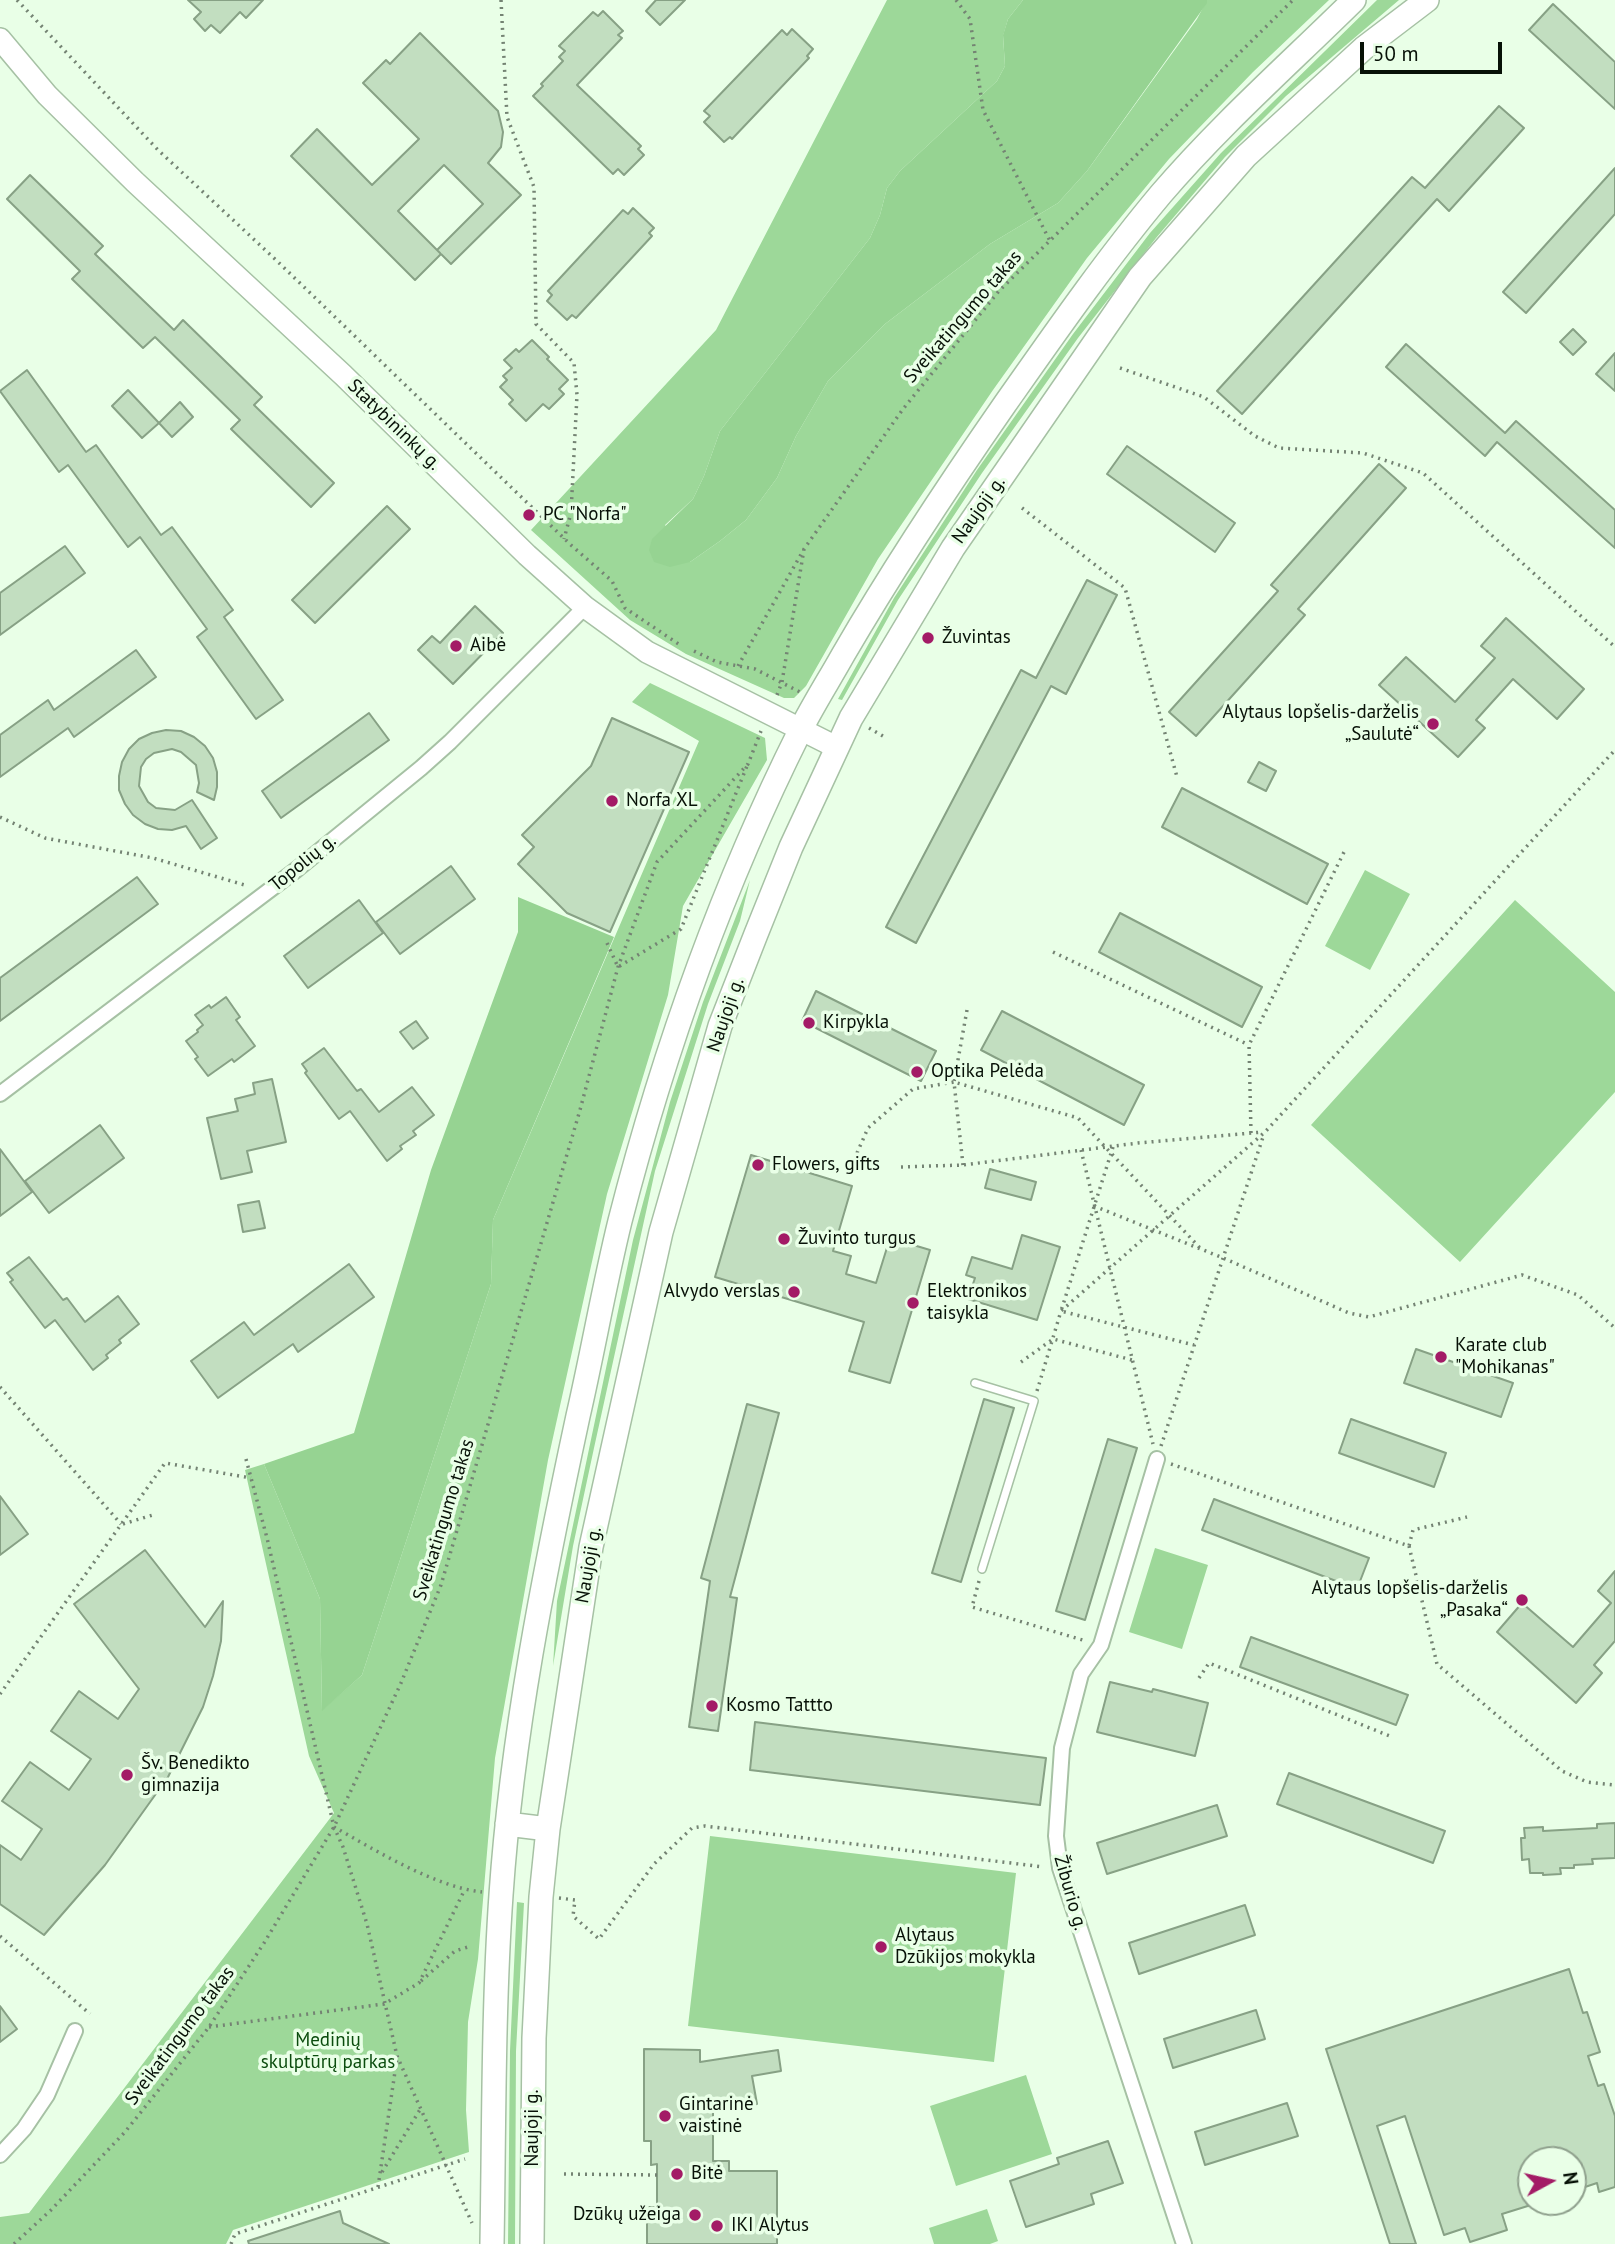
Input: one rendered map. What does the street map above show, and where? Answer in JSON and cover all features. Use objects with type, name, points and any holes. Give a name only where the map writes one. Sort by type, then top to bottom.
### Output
[{"type":"main road","name":"Naujoji g.","points":[[492,2244],[495,2016],[501,1894],[507,1824],[539,1604],[619,1226],[652,1104],[681,1012],[757,822],[801,729],[883,587],[940,499],[1107,262],[1164,191],[1354,0]]},
{"type":"main road","name":"Naujoji g.","points":[[532,2244],[534,2038],[541,1897],[548,1829],[591,1546],[661,1232],[720,1026],[791,847],[851,718],[953,548],[1140,277],[1247,156],[1364,48],[1427,0]]},
{"type":"main road","points":[[507,1824],[548,1829]]},
{"type":"street","name":"Statybininkų g.","points":[[0,39],[47,94],[135,182],[585,607],[646,652],[836,747]]},
{"type":"street","name":"Topolių g.","points":[[0,1094],[266,893],[390,793],[450,742],[585,607]]},
{"type":"street","name":"Žiburio g.","points":[[1157,1459],[1101,1646],[1081,1674],[1062,1748],[1056,1836],[1060,1868],[1184,2244]]},
{"type":"street","points":[[0,2155],[47,2095],[75,2031]]},
{"type":"lane","points":[[975,1383],[1034,1401],[982,1569]]},
{"type":"path","points":[[17,0],[158,150],[564,539],[612,581],[625,608],[681,645]]},
{"type":"path","points":[[501,0],[507,117],[534,187],[536,324],[574,363],[577,396],[571,513],[564,539]]},
{"type":"path","points":[[956,0],[970,19],[983,110],[1050,241]]},
{"type":"path","name":"Sveikatingumo takas","points":[[738,666],[755,669],[782,682],[804,549],[903,409],[999,291],[1293,0]]},
{"type":"path","points":[[1120,368],[1204,397],[1255,436],[1279,449],[1363,453],[1423,473],[1615,647]]},
{"type":"path","points":[[1022,508],[1125,588],[1177,777]]},
{"type":"path","points":[[693,651],[717,662],[738,666],[804,549]]},
{"type":"path","name":"Sveikatingumo takas","points":[[15,2244],[125,2132],[209,2027],[264,1943],[334,1827],[401,1683],[441,1585],[580,1110],[618,968],[657,862],[748,764],[759,736]]},
{"type":"path","points":[[1061,1311],[1265,1132],[1615,750]]},
{"type":"path","points":[[607,943],[618,968],[681,929],[748,764]]},
{"type":"path","points":[[0,817],[45,838],[153,859],[222,877],[266,893]]},
{"type":"path","points":[[1251,1133],[1249,1045],[1345,850]]},
{"type":"path","points":[[1053,952],[1249,1045]]},
{"type":"path","points":[[962,1165],[954,1082],[967,1010]]},
{"type":"path","points":[[857,1153],[868,1128],[914,1089],[954,1082],[1078,1118],[1203,1250]]},
{"type":"path","points":[[901,1167],[962,1165],[1265,1132]]},
{"type":"path","points":[[1157,1459],[1265,1132]]},
{"type":"path","points":[[1034,1401],[1113,1147]]},
{"type":"path","points":[[1081,1150],[1157,1459]]},
{"type":"path","points":[[1094,1206],[1349,1313],[1369,1317],[1522,1275],[1578,1295],[1615,1328]]},
{"type":"path","points":[[1061,1311],[1194,1345]]},
{"type":"path","points":[[1053,1339],[1132,1360]]},
{"type":"path","points":[[1021,1362],[1053,1339]]},
{"type":"path","points":[[0,1387],[121,1524]]},
{"type":"path","points":[[246,1459],[334,1827],[344,1847],[367,1924],[397,2056],[472,2225]]},
{"type":"path","points":[[1157,1459],[1409,1546]]},
{"type":"path","points":[[0,1694],[165,1463],[251,1478]]},
{"type":"path","points":[[121,1524],[156,1514]]},
{"type":"path","points":[[1467,1517],[1413,1530],[1409,1546],[1437,1664],[1562,1771],[1587,1782],[1615,1785]]},
{"type":"path","points":[[982,1569],[972,1607],[1101,1646]]},
{"type":"path","points":[[1199,1678],[1209,1663],[1392,1737]]},
{"type":"path","points":[[541,1897],[575,1900],[573,1916],[599,1939],[654,1864],[692,1828],[705,1826],[1060,1868]]},
{"type":"path","points":[[334,1827],[395,1861],[464,1890],[501,1894]]},
{"type":"path","points":[[419,1983],[464,1890]]},
{"type":"path","points":[[0,1936],[90,2014]]},
{"type":"path","points":[[209,2027],[384,2004],[419,1983],[455,1951],[471,1946]]},
{"type":"path","points":[[378,2187],[397,2056]]},
{"type":"path","points":[[379,2176],[421,2108]]},
{"type":"path","points":[[231,2244],[235,2234],[465,2159]]},
{"type":"path","points":[[564,2175],[657,2175]]},
{"type":"green space","points":[[887,0],[1023,0],[1008,19],[1003,36],[1005,66],[997,81],[900,171],[887,188],[870,238],[720,431],[693,499],[665,525],[690,562],[746,520],[777,478],[796,436],[828,381],[885,324],[990,244],[1058,203],[1087,171],[1197,19],[1207,0],[1329,0],[1253,72],[1169,159],[1087,258],[878,559],[806,686],[794,698],[784,698],[686,654],[630,620],[531,530],[716,330]]},
{"type":"green space","points":[[1023,0],[1207,0],[1207,3],[1087,171],[1058,203],[990,244],[885,324],[828,381],[796,436],[777,478],[746,520],[690,562],[670,567],[654,562],[649,550],[652,539],[693,499],[720,431],[870,238],[887,188],[900,171],[997,81],[1005,66],[1003,35],[1008,19]]},
{"type":"green space","points":[[1377,0],[1399,0],[1286,96],[1225,157],[1156,238],[1078,338],[982,473],[898,600],[842,700],[838,699],[894,598],[977,470],[1073,334],[1150,233],[1221,153]]},
{"type":"green space","name":"Medinių skulptūrų parkas","points":[[650,683],[765,738],[767,760],[683,906],[668,995],[607,1194],[548,1460],[495,1758],[478,1959],[468,2022],[466,2110],[469,2152],[233,2230],[226,2244],[0,2244],[0,2217],[29,2213],[334,1813],[309,1756],[245,1470],[264,1464],[320,1599],[322,1710],[362,1675],[491,1284],[493,1220],[699,741],[632,702]]},
{"type":"green space","points":[[1365,870],[1410,894],[1370,970],[1325,946]]},
{"type":"green space","points":[[750,880],[740,921],[708,1004],[655,1171],[573,1546],[553,1666],[557,1601],[633,1240],[670,1102],[703,1002]]},
{"type":"green space","points":[[518,897],[614,937],[493,1220],[491,1284],[362,1675],[322,1711],[320,1599],[264,1464],[354,1433],[431,1170],[518,932]]},
{"type":"green space","points":[[1515,900],[1615,992],[1615,1092],[1460,1262],[1311,1125]]},
{"type":"green space","points":[[1155,1548],[1208,1565],[1182,1649],[1129,1632]]},
{"type":"green space","points":[[710,1836],[1016,1873],[994,2062],[688,2026]]},
{"type":"green space","points":[[517,1902],[524,1903],[516,2051],[515,2244],[508,2244],[510,2051]]},
{"type":"green space","points":[[1026,2075],[1052,2154],[956,2186],[930,2106]]},
{"type":"green space","points":[[987,2209],[998,2241],[990,2244],[934,2244],[929,2228]]},
{"type":"building","points":[[188,0],[263,0],[246,18],[240,12],[220,33],[211,25],[205,31],[194,19],[201,12]]},
{"type":"building","points":[[656,0],[685,0],[660,25],[646,11]]},
{"type":"building","points":[[1553,4],[1615,62],[1615,109],[1529,30]]},
{"type":"building","points":[[603,11],[623,31],[618,35],[622,38],[577,85],[641,146],[638,149],[644,155],[624,175],[618,169],[613,174],[533,96],[563,61],[559,57],[565,51],[559,46],[593,12],[598,16]]},
{"type":"building","points":[[792,29],[813,49],[807,56],[809,58],[732,139],[730,137],[724,142],[704,122],[710,116],[704,111],[782,30],[787,35]]},
{"type":"building","points":[[420,33],[498,111],[503,132],[501,147],[488,163],[521,195],[451,264],[441,254],[415,280],[291,156],[317,129],[372,185],[419,139],[363,83],[386,60],[390,64]],"holes":[[[444,165],[483,204],[437,250],[398,211]]]},
{"type":"building","points":[[1499,106],[1524,128],[1449,211],[1437,199],[1242,414],[1217,391],[1412,177],[1425,188]]},
{"type":"building","points":[[1615,168],[1615,214],[1526,313],[1503,292]]},
{"type":"building","points":[[30,175],[103,246],[95,254],[174,330],[183,320],[262,397],[254,405],[334,483],[311,507],[231,429],[240,420],[155,337],[143,348],[72,279],[80,271],[7,199]]},
{"type":"building","points":[[633,208],[654,228],[649,233],[652,236],[576,318],[572,315],[567,320],[547,301],[552,295],[548,291],[623,210],[628,214]]},
{"type":"building","points":[[1573,329],[1586,342],[1573,355],[1560,342]]},
{"type":"building","points":[[532,340],[568,380],[559,389],[564,394],[549,409],[543,404],[526,421],[509,404],[513,400],[500,387],[507,380],[503,376],[512,368],[504,360],[516,349],[519,352]]},
{"type":"building","points":[[1406,344],[1505,433],[1516,421],[1615,510],[1615,548],[1497,442],[1485,456],[1386,367]]},
{"type":"building","points":[[1615,353],[1615,391],[1596,374]]},
{"type":"building","points":[[27,370],[86,452],[96,445],[161,535],[172,527],[233,610],[224,617],[283,700],[256,719],[197,637],[207,629],[140,537],[128,547],[68,465],[59,472],[0,391]]},
{"type":"building","points":[[128,390],[159,423],[142,438],[112,406]]},
{"type":"building","points":[[180,402],[193,417],[172,437],[159,423]]},
{"type":"building","points":[[1127,446],[1235,523],[1215,552],[1107,474]]},
{"type":"building","points":[[1379,464],[1406,488],[1298,609],[1305,615],[1196,736],[1169,712],[1278,591],[1271,585]]},
{"type":"building","points":[[387,506],[410,529],[315,623],[292,600]]},
{"type":"building","points":[[65,546],[85,573],[0,635],[0,593]]},
{"type":"building","points":[[1087,580],[1117,595],[1066,694],[1051,686],[916,943],[886,927],[1021,670],[1036,678]]},
{"type":"building","name":"Aibė","points":[[475,606],[503,633],[453,684],[418,650],[432,636],[440,643]]},
{"type":"building","points":[[1506,618],[1584,689],[1557,719],[1513,679],[1476,720],[1485,728],[1458,757],[1379,685],[1406,657],[1455,702],[1495,658],[1481,646]]},
{"type":"building","points":[[136,650],[156,677],[74,737],[68,728],[0,777],[0,735],[48,700],[54,710]]},
{"type":"building","points":[[369,713],[389,740],[281,818],[262,791]]},
{"type":"building","name":"Norfa XL","points":[[612,718],[689,752],[610,932],[567,913],[518,864],[534,847],[522,835],[591,766]]},
{"type":"building","points":[[166,730],[181,731],[205,746],[213,758],[217,772],[214,800],[197,792],[199,783],[196,765],[181,752],[172,749],[154,753],[146,759],[141,767],[139,786],[148,802],[156,808],[175,810],[192,800],[217,838],[201,849],[186,826],[172,830],[145,824],[133,815],[119,790],[122,762],[129,749],[139,739]]},
{"type":"building","points":[[1259,762],[1276,771],[1266,791],[1248,782]]},
{"type":"building","points":[[1182,788],[1328,864],[1307,904],[1162,827]]},
{"type":"building","points":[[451,866],[475,899],[400,954],[376,922]]},
{"type":"building","points":[[137,877],[158,904],[0,1021],[0,978]]},
{"type":"building","points":[[359,900],[383,933],[308,988],[284,956]]},
{"type":"building","points":[[1120,913],[1262,987],[1242,1027],[1099,952]]},
{"type":"building","points":[[816,991],[936,1051],[921,1081],[802,1021]]},
{"type":"building","points":[[226,997],[240,1017],[236,1020],[255,1046],[234,1062],[232,1059],[208,1076],[186,1041],[203,1025],[195,1015]]},
{"type":"building","points":[[1002,1011],[1144,1085],[1124,1125],[981,1050]]},
{"type":"building","points":[[416,1021],[428,1038],[413,1049],[400,1032]]},
{"type":"building","points":[[324,1048],[357,1091],[361,1089],[379,1112],[412,1087],[434,1115],[413,1131],[416,1135],[400,1146],[402,1149],[387,1161],[350,1111],[339,1119],[305,1073],[307,1071],[302,1064]]},
{"type":"building","points":[[272,1079],[286,1142],[247,1151],[252,1172],[221,1179],[207,1118],[238,1111],[235,1099],[255,1094],[253,1083]]},
{"type":"building","points":[[100,1125],[124,1158],[49,1213],[25,1181]]},
{"type":"building","points":[[0,1149],[32,1192],[0,1216]]},
{"type":"building","points":[[751,1155],[852,1186],[833,1251],[851,1256],[846,1274],[876,1283],[890,1238],[930,1250],[890,1383],[849,1371],[864,1322],[715,1277]]},
{"type":"building","points":[[990,1169],[1036,1182],[1031,1200],[985,1188]]},
{"type":"building","points":[[259,1201],[265,1228],[243,1232],[238,1205]]},
{"type":"building","points":[[1022,1235],[1060,1247],[1037,1320],[968,1299],[975,1278],[966,1275],[972,1257],[1012,1269]]},
{"type":"building","points":[[29,1257],[63,1300],[67,1298],[85,1322],[118,1296],[139,1324],[119,1340],[121,1343],[106,1355],[108,1358],[93,1370],[55,1320],[45,1328],[10,1282],[13,1280],[7,1273]]},
{"type":"building","points":[[349,1264],[374,1297],[298,1352],[293,1344],[218,1398],[191,1361],[244,1322],[254,1335]]},
{"type":"building","points":[[1416,1349],[1513,1383],[1501,1417],[1404,1383]]},
{"type":"building","points":[[984,1399],[1014,1408],[961,1582],[932,1573]]},
{"type":"building","points":[[747,1404],[779,1413],[730,1597],[737,1598],[718,1731],[689,1727],[710,1581],[701,1578]]},
{"type":"building","points":[[1351,1419],[1446,1453],[1434,1487],[1339,1453]]},
{"type":"building","points":[[1108,1439],[1137,1448],[1085,1620],[1056,1611]]},
{"type":"building","points":[[0,1496],[28,1534],[0,1555]]},
{"type":"building","points":[[1214,1499],[1369,1558],[1357,1589],[1202,1530]]},
{"type":"building","points":[[145,1550],[205,1627],[223,1601],[221,1641],[213,1676],[203,1707],[168,1777],[105,1865],[44,1935],[0,1904],[0,1845],[21,1860],[42,1829],[2,1801],[30,1762],[69,1790],[91,1759],[51,1731],[79,1691],[118,1719],[139,1689],[74,1604]]},
{"type":"building","points":[[1615,1571],[1615,1641],[1594,1665],[1602,1673],[1576,1703],[1497,1632],[1522,1603],[1573,1647],[1611,1603],[1598,1591]]},
{"type":"building","points":[[1251,1637],[1408,1695],[1396,1725],[1240,1667]]},
{"type":"building","points":[[1110,1682],[1152,1692],[1153,1689],[1208,1703],[1195,1756],[1097,1732]]},
{"type":"building","points":[[755,1722],[1046,1758],[1040,1805],[750,1770]]},
{"type":"building","points":[[1289,1773],[1445,1831],[1433,1863],[1277,1804]]},
{"type":"building","points":[[1217,1805],[1227,1836],[1107,1874],[1097,1843]]},
{"type":"building","points":[[1615,1823],[1615,1858],[1592,1859],[1593,1864],[1560,1868],[1561,1874],[1543,1875],[1530,1873],[1529,1859],[1522,1860],[1521,1838],[1525,1838],[1524,1828],[1543,1827],[1543,1831],[1597,1828],[1597,1824]]},
{"type":"building","points":[[1245,1905],[1255,1935],[1139,1974],[1129,1943]]},
{"type":"building","points":[[1569,1969],[1583,2013],[1587,2012],[1600,2052],[1588,2056],[1598,2086],[1604,2084],[1615,2116],[1615,2187],[1599,2192],[1597,2183],[1587,2186],[1587,2146],[1517,2146],[1517,2209],[1502,2214],[1507,2230],[1470,2242],[1465,2228],[1444,2235],[1405,2116],[1377,2126],[1416,2244],[1390,2244],[1326,2049]]},
{"type":"building","points":[[0,2006],[17,2029],[0,2042]]},
{"type":"building","points":[[1256,2010],[1265,2039],[1173,2068],[1164,2039]]},
{"type":"building","points":[[644,2049],[700,2050],[700,2062],[778,2050],[781,2071],[752,2076],[757,2104],[713,2111],[713,2161],[729,2161],[729,2171],[777,2171],[777,2244],[647,2244],[647,2207],[657,2207],[657,2164],[651,2165],[651,2141],[644,2141]]},
{"type":"building","points":[[1287,2103],[1298,2136],[1205,2165],[1195,2132]]},
{"type":"building","points":[[1108,2141],[1123,2183],[1091,2194],[1094,2204],[1026,2227],[1010,2181],[1059,2164],[1057,2158]]},
{"type":"building","points":[[340,2211],[343,2223],[389,2244],[249,2244],[248,2241]]},
{"type":"place","name":"PC \"Norfa\"","points":[[529,515]]},
{"type":"place","name":"Žuvintas","points":[[928,638]]},
{"type":"place","name":"Aibė","points":[[456,646]]},
{"type":"place","name":"Alytaus lopšelis-darželis „Saulutė“","points":[[1433,724]]},
{"type":"place","name":"Norfa XL","points":[[612,801]]},
{"type":"place","name":"Kirpykla","points":[[809,1023]]},
{"type":"place","name":"Optika Pelėda","points":[[917,1072]]},
{"type":"place","name":"Flowers, gifts","points":[[758,1165]]},
{"type":"place","name":"Žuvinto turgus","points":[[784,1239]]},
{"type":"place","name":"Alvydo verslas","points":[[794,1292]]},
{"type":"place","name":"Elektronikos taisykla","points":[[913,1303]]},
{"type":"place","name":"Karate club \"Mohikanas\"","points":[[1441,1357]]},
{"type":"place","name":"Alytaus lopšelis-darželis „Pasaka“","points":[[1522,1600]]},
{"type":"place","name":"Kosmo Tattto","points":[[712,1706]]},
{"type":"place","name":"Šv. Benedikto gimnazija","points":[[127,1775]]},
{"type":"place","name":"Alytaus Dzūkijos mokykla","points":[[881,1947]]},
{"type":"place","name":"Gintarinė vaistinė","points":[[665,2116]]},
{"type":"place","name":"Bitė","points":[[677,2174]]},
{"type":"place","name":"Dzūkų užeiga","points":[[695,2215]]},
{"type":"place","name":"IKI Alytus","points":[[717,2226]]}]
